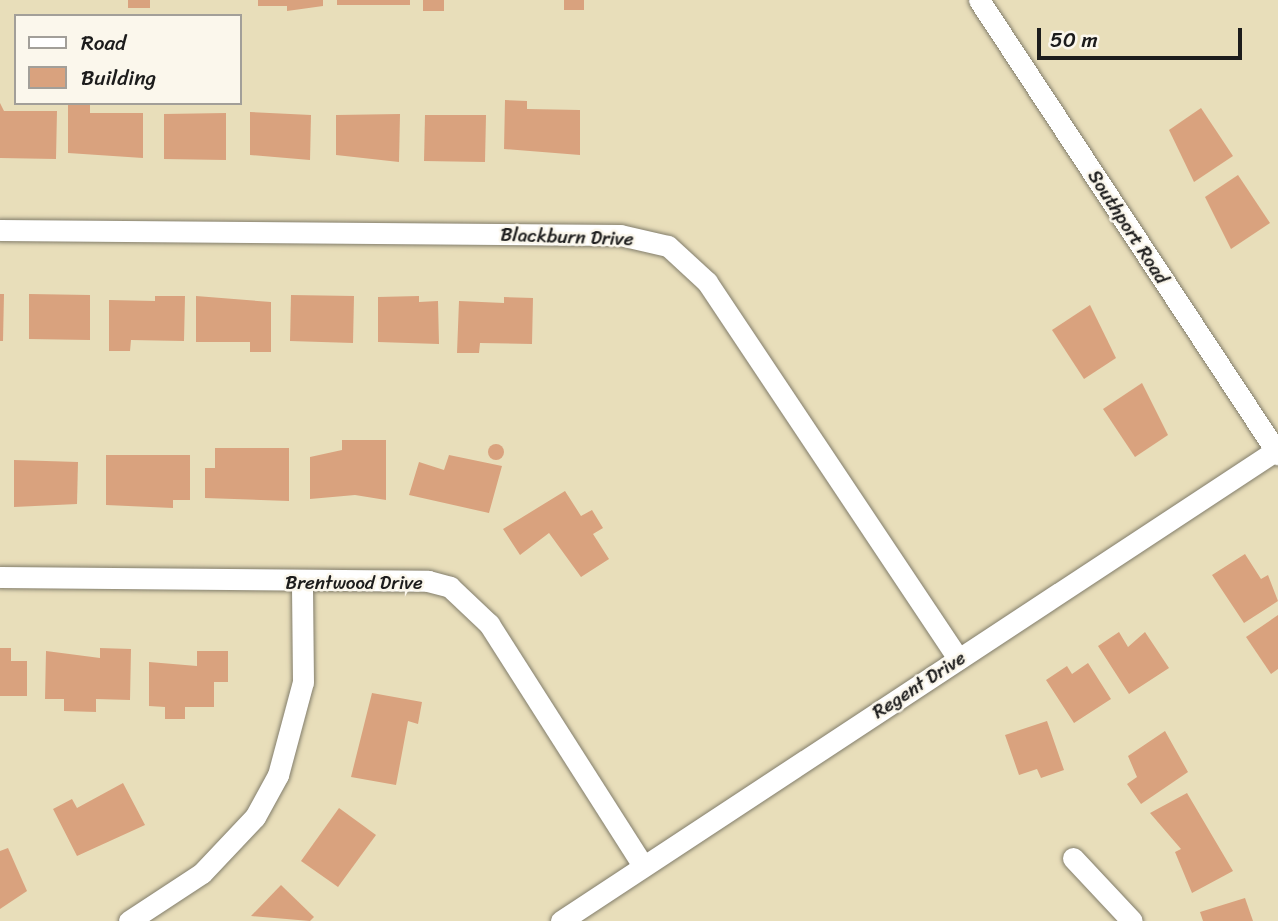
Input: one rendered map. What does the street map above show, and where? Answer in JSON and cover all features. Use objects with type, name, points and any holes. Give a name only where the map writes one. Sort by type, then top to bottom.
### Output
[{"type":"street","name":"Southport Road","points":[[979,0],[1277,451]]},
{"type":"street","name":"Blackburn Drive","points":[[0,230],[620,235],[668,246],[707,282],[958,659]]},
{"type":"street","name":"Regent Drive","points":[[561,921],[1277,451]]},
{"type":"street","name":"Brentwood Drive","points":[[0,577],[302,583],[428,581],[468,599],[643,866]]},
{"type":"street","points":[[130,921],[202,873],[255,817],[278,775],[303,681],[302,583]]},
{"type":"street","points":[[1073,858],[1132,921]]},
{"type":"building","points":[[128,0],[150,0],[150,8],[128,8]]},
{"type":"building","points":[[258,0],[323,0],[323,6],[287,11],[287,6],[258,6]]},
{"type":"building","points":[[337,0],[410,0],[410,5],[337,5]]},
{"type":"building","points":[[423,0],[444,0],[444,11],[423,11]]},
{"type":"building","points":[[564,0],[584,0],[584,10],[564,10]]},
{"type":"building","points":[[505,100],[527,101],[527,109],[580,110],[580,155],[504,149]]},
{"type":"building","points":[[0,103],[4,111],[57,111],[56,159],[0,158]]},
{"type":"building","points":[[68,105],[90,105],[90,113],[143,113],[143,158],[68,153]]},
{"type":"building","points":[[1201,108],[1233,156],[1194,182],[1169,130]]},
{"type":"building","points":[[250,112],[311,115],[310,160],[250,155]]},
{"type":"building","points":[[226,113],[226,160],[164,159],[164,114]]},
{"type":"building","points":[[400,114],[399,162],[336,155],[336,115]]},
{"type":"building","points":[[425,115],[486,115],[485,162],[424,161]]},
{"type":"building","points":[[1238,175],[1270,223],[1231,249],[1205,197]]},
{"type":"building","points":[[0,294],[4,294],[3,341],[0,341]]},
{"type":"building","points":[[29,294],[90,295],[90,340],[29,339]]},
{"type":"building","points":[[291,295],[354,296],[353,343],[290,341]]},
{"type":"building","points":[[155,296],[185,296],[184,341],[131,340],[130,351],[109,351],[109,300],[155,301]]},
{"type":"building","points":[[196,296],[271,302],[271,352],[250,352],[250,342],[196,342]]},
{"type":"building","points":[[419,296],[419,302],[438,301],[439,344],[378,342],[378,297]]},
{"type":"building","points":[[504,297],[533,298],[532,344],[480,343],[479,353],[457,353],[459,301],[504,303]]},
{"type":"building","points":[[1090,305],[1116,358],[1084,379],[1052,330]]},
{"type":"building","points":[[1142,383],[1168,435],[1135,457],[1103,409]]},
{"type":"building","points":[[342,440],[386,440],[386,500],[355,495],[310,499],[310,457],[342,450]]},
{"type":"building","points":[[496,444],[504,452],[496,460],[488,452]]},
{"type":"building","points":[[215,448],[289,448],[289,501],[205,498],[205,468],[215,468]]},
{"type":"building","points":[[106,455],[190,455],[190,500],[173,500],[173,508],[106,505]]},
{"type":"building","points":[[449,455],[502,466],[489,513],[409,495],[419,462],[444,470]]},
{"type":"building","points":[[14,460],[78,462],[77,504],[14,507]]},
{"type":"building","points":[[565,491],[581,516],[592,510],[603,528],[593,534],[609,559],[581,577],[549,533],[520,555],[503,529]]},
{"type":"building","points":[[1245,554],[1261,579],[1268,575],[1278,601],[1244,623],[1212,575]]},
{"type":"building","points":[[1278,615],[1278,669],[1271,674],[1246,637]]},
{"type":"building","points":[[1119,632],[1128,647],[1145,632],[1169,668],[1129,694],[1098,646]]},
{"type":"building","points":[[0,648],[11,648],[11,661],[27,661],[27,696],[0,696]]},
{"type":"building","points":[[100,648],[131,649],[130,700],[96,699],[96,712],[64,711],[64,699],[45,699],[46,651],[100,658]]},
{"type":"building","points":[[197,651],[228,651],[228,682],[214,682],[214,707],[185,707],[185,719],[165,719],[165,707],[149,706],[149,662],[197,666]]},
{"type":"building","points":[[1088,663],[1111,699],[1074,723],[1046,680],[1067,666],[1072,674]]},
{"type":"building","points":[[372,693],[422,702],[418,724],[408,721],[396,785],[351,777]]},
{"type":"building","points":[[1047,721],[1064,770],[1041,778],[1037,769],[1019,775],[1005,735]]},
{"type":"building","points":[[1165,731],[1188,772],[1141,804],[1127,784],[1137,777],[1128,756]]},
{"type":"building","points":[[123,783],[145,825],[77,856],[53,809],[72,799],[77,808]]},
{"type":"building","points":[[1187,793],[1233,871],[1192,893],[1175,852],[1181,849],[1150,813]]},
{"type":"building","points":[[339,808],[376,835],[338,887],[301,861]]},
{"type":"building","points":[[8,848],[27,891],[0,909],[0,851]]},
{"type":"building","points":[[281,885],[314,917],[310,921],[251,916]]},
{"type":"building","points":[[1245,898],[1253,921],[1203,921],[1200,912]]}]
